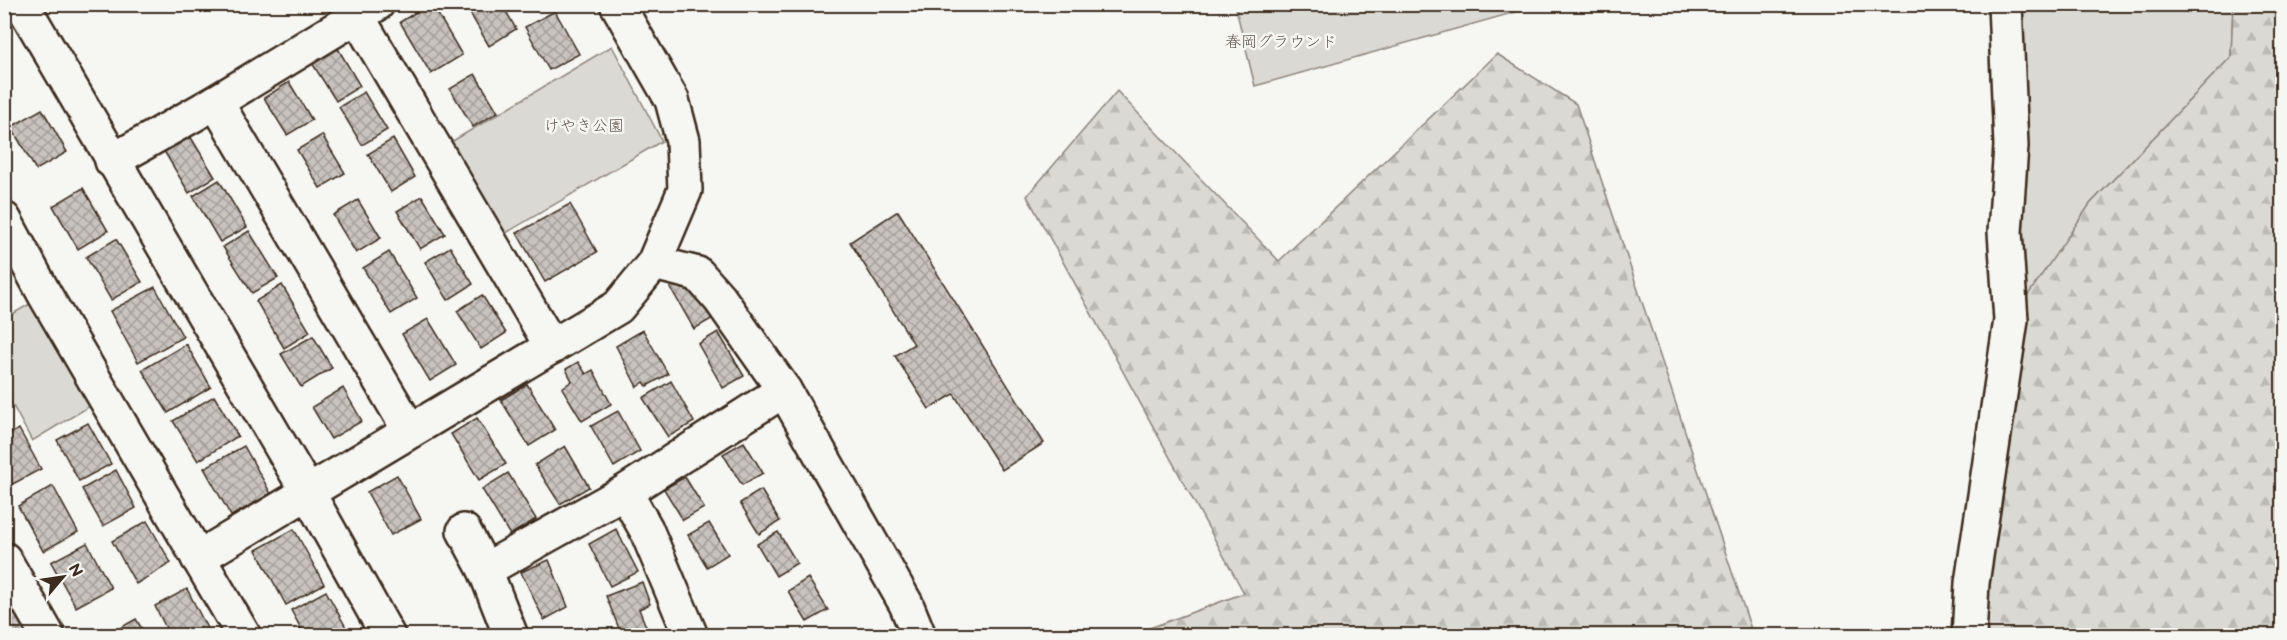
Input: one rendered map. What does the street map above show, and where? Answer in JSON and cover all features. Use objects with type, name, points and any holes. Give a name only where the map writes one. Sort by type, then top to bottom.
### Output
[{"type":"street","points":[[22,4],[307,491],[388,636]]},
{"type":"street","points":[[198,558],[618,307],[654,263],[685,190],[683,141],[672,100],[617,4]]},
{"type":"street","points":[[1969,636],[1972,584],[2012,320],[2005,232],[2011,146],[2006,4]]},
{"type":"street","points":[[112,161],[216,102],[367,10],[552,347]]},
{"type":"street","points":[[216,102],[410,431]]},
{"type":"street","points":[[4,219],[45,295],[244,636]]},
{"type":"street","points":[[654,263],[698,274],[720,299],[784,390],[906,604],[919,636]]},
{"type":"street","points":[[485,570],[625,492],[784,390]]},
{"type":"street","points":[[625,492],[646,529],[691,636]]},
{"type":"street","points":[[464,531],[485,570],[511,636]]},
{"type":"street","points":[[4,559],[48,636]]},
{"type":"green space","name":"春岡グラウンド","points":[[1235,4],[1540,5],[1255,86]]},
{"type":"green space","points":[[2005,5],[2233,5],[2231,57],[2090,204],[2009,336]]},
{"type":"green space","points":[[2233,5],[2282,5],[2282,635],[1973,636],[2011,320],[2090,204],[2231,57]]},
{"type":"green space","name":"けやき公園","points":[[612,46],[662,141],[501,236],[446,145]]},
{"type":"green space","points":[[1497,54],[1576,104],[1753,635],[1131,635],[1244,593],[1027,196],[1117,91],[1279,261]]},
{"type":"green space","points":[[45,295],[105,397],[32,441],[5,391],[4,319]]},
{"type":"building","points":[[432,4],[462,55],[431,74],[400,22]]},
{"type":"building","points":[[473,4],[502,4],[516,29],[489,46],[467,8]]},
{"type":"building","points":[[555,11],[579,54],[549,70],[525,27]]},
{"type":"building","points":[[337,47],[360,86],[336,101],[312,63]]},
{"type":"building","points":[[475,74],[498,112],[473,127],[450,89]]},
{"type":"building","points":[[289,82],[312,120],[287,135],[264,98]]},
{"type":"building","points":[[364,92],[387,130],[362,145],[339,107]]},
{"type":"building","points":[[42,109],[67,152],[36,170],[11,127]]},
{"type":"building","points":[[187,131],[215,177],[189,193],[161,146]]},
{"type":"building","points":[[322,135],[345,173],[320,188],[297,150]]},
{"type":"building","points":[[393,139],[415,177],[391,192],[368,154]]},
{"type":"building","points":[[219,180],[247,227],[220,242],[193,196]]},
{"type":"building","points":[[83,188],[108,231],[78,249],[53,206]]},
{"type":"building","points":[[422,196],[445,234],[420,249],[397,211]]},
{"type":"building","points":[[358,200],[381,238],[356,253],[333,215]]},
{"type":"building","points":[[570,204],[597,252],[545,282],[517,233]]},
{"type":"building","points":[[898,211],[1044,443],[1002,470],[954,394],[929,409],[895,356],[914,344],[850,242]]},
{"type":"building","points":[[249,231],[278,278],[252,293],[223,247]]},
{"type":"building","points":[[116,239],[142,282],[111,300],[86,257]]},
{"type":"building","points":[[450,247],[473,284],[448,300],[425,262]]},
{"type":"building","points":[[389,252],[417,298],[391,314],[363,268]]},
{"type":"building","points":[[690,273],[715,317],[694,329],[669,285]]},
{"type":"building","points":[[282,285],[310,332],[284,348],[256,301]]},
{"type":"building","points":[[155,287],[183,337],[138,362],[110,311]]},
{"type":"building","points":[[4,294],[12,307],[4,311]]},
{"type":"building","points":[[482,295],[506,333],[481,349],[457,311]]},
{"type":"building","points":[[428,319],[456,365],[430,381],[402,334]]},
{"type":"building","points":[[643,330],[668,374],[647,386],[644,382],[637,387],[616,346]]},
{"type":"building","points":[[718,332],[744,376],[723,388],[698,344]]},
{"type":"building","points":[[313,336],[332,368],[301,387],[281,354]]},
{"type":"building","points":[[186,344],[211,387],[168,413],[142,370]]},
{"type":"building","points":[[578,362],[586,374],[593,370],[611,404],[582,421],[562,388],[572,381],[566,369]]},
{"type":"building","points":[[671,381],[694,422],[668,437],[643,398]]},
{"type":"building","points":[[527,384],[555,430],[529,446],[501,400]]},
{"type":"building","points":[[343,388],[362,421],[331,439],[312,407]]},
{"type":"building","points":[[214,396],[238,436],[198,461],[173,421]]},
{"type":"building","points":[[618,411],[640,451],[614,467],[591,426]]},
{"type":"building","points":[[477,418],[506,464],[479,480],[451,434]]},
{"type":"building","points":[[88,423],[111,464],[79,481],[57,440]]},
{"type":"building","points":[[19,429],[41,469],[7,487],[4,483],[4,437]]},
{"type":"building","points":[[744,442],[763,473],[742,485],[723,454]]},
{"type":"building","points":[[244,446],[271,494],[231,516],[204,468]]},
{"type":"building","points":[[565,446],[589,487],[560,504],[535,465]]},
{"type":"building","points":[[116,470],[136,508],[103,526],[82,489]]},
{"type":"building","points":[[508,473],[536,519],[510,535],[482,489]]},
{"type":"building","points":[[397,475],[421,519],[391,535],[367,492]]},
{"type":"building","points":[[685,477],[704,508],[683,520],[664,489]]},
{"type":"building","points":[[53,486],[78,532],[43,551],[18,506]]},
{"type":"building","points":[[761,490],[780,521],[759,534],[740,503]]},
{"type":"building","points":[[147,521],[171,563],[136,584],[112,541]]},
{"type":"building","points":[[709,523],[728,554],[707,567],[688,535]]},
{"type":"building","points":[[294,529],[324,584],[286,605],[256,550]]},
{"type":"building","points":[[616,529],[638,572],[610,586],[589,544]]},
{"type":"building","points":[[778,532],[797,563],[776,576],[757,544]]},
{"type":"building","points":[[87,543],[111,588],[76,607],[51,562]]},
{"type":"building","points":[[549,560],[568,607],[544,620],[521,572]]},
{"type":"building","points":[[808,578],[828,610],[807,622],[788,591]]},
{"type":"building","points":[[642,582],[650,604],[639,609],[647,629],[632,636],[622,636],[606,596]]},
{"type":"building","points":[[4,588],[30,631],[23,636],[4,636]]},
{"type":"building","points":[[187,589],[211,636],[170,636],[155,606]]},
{"type":"building","points":[[326,591],[348,631],[341,636],[305,636],[291,610]]},
{"type":"building","points":[[136,619],[146,636],[106,636]]}]
